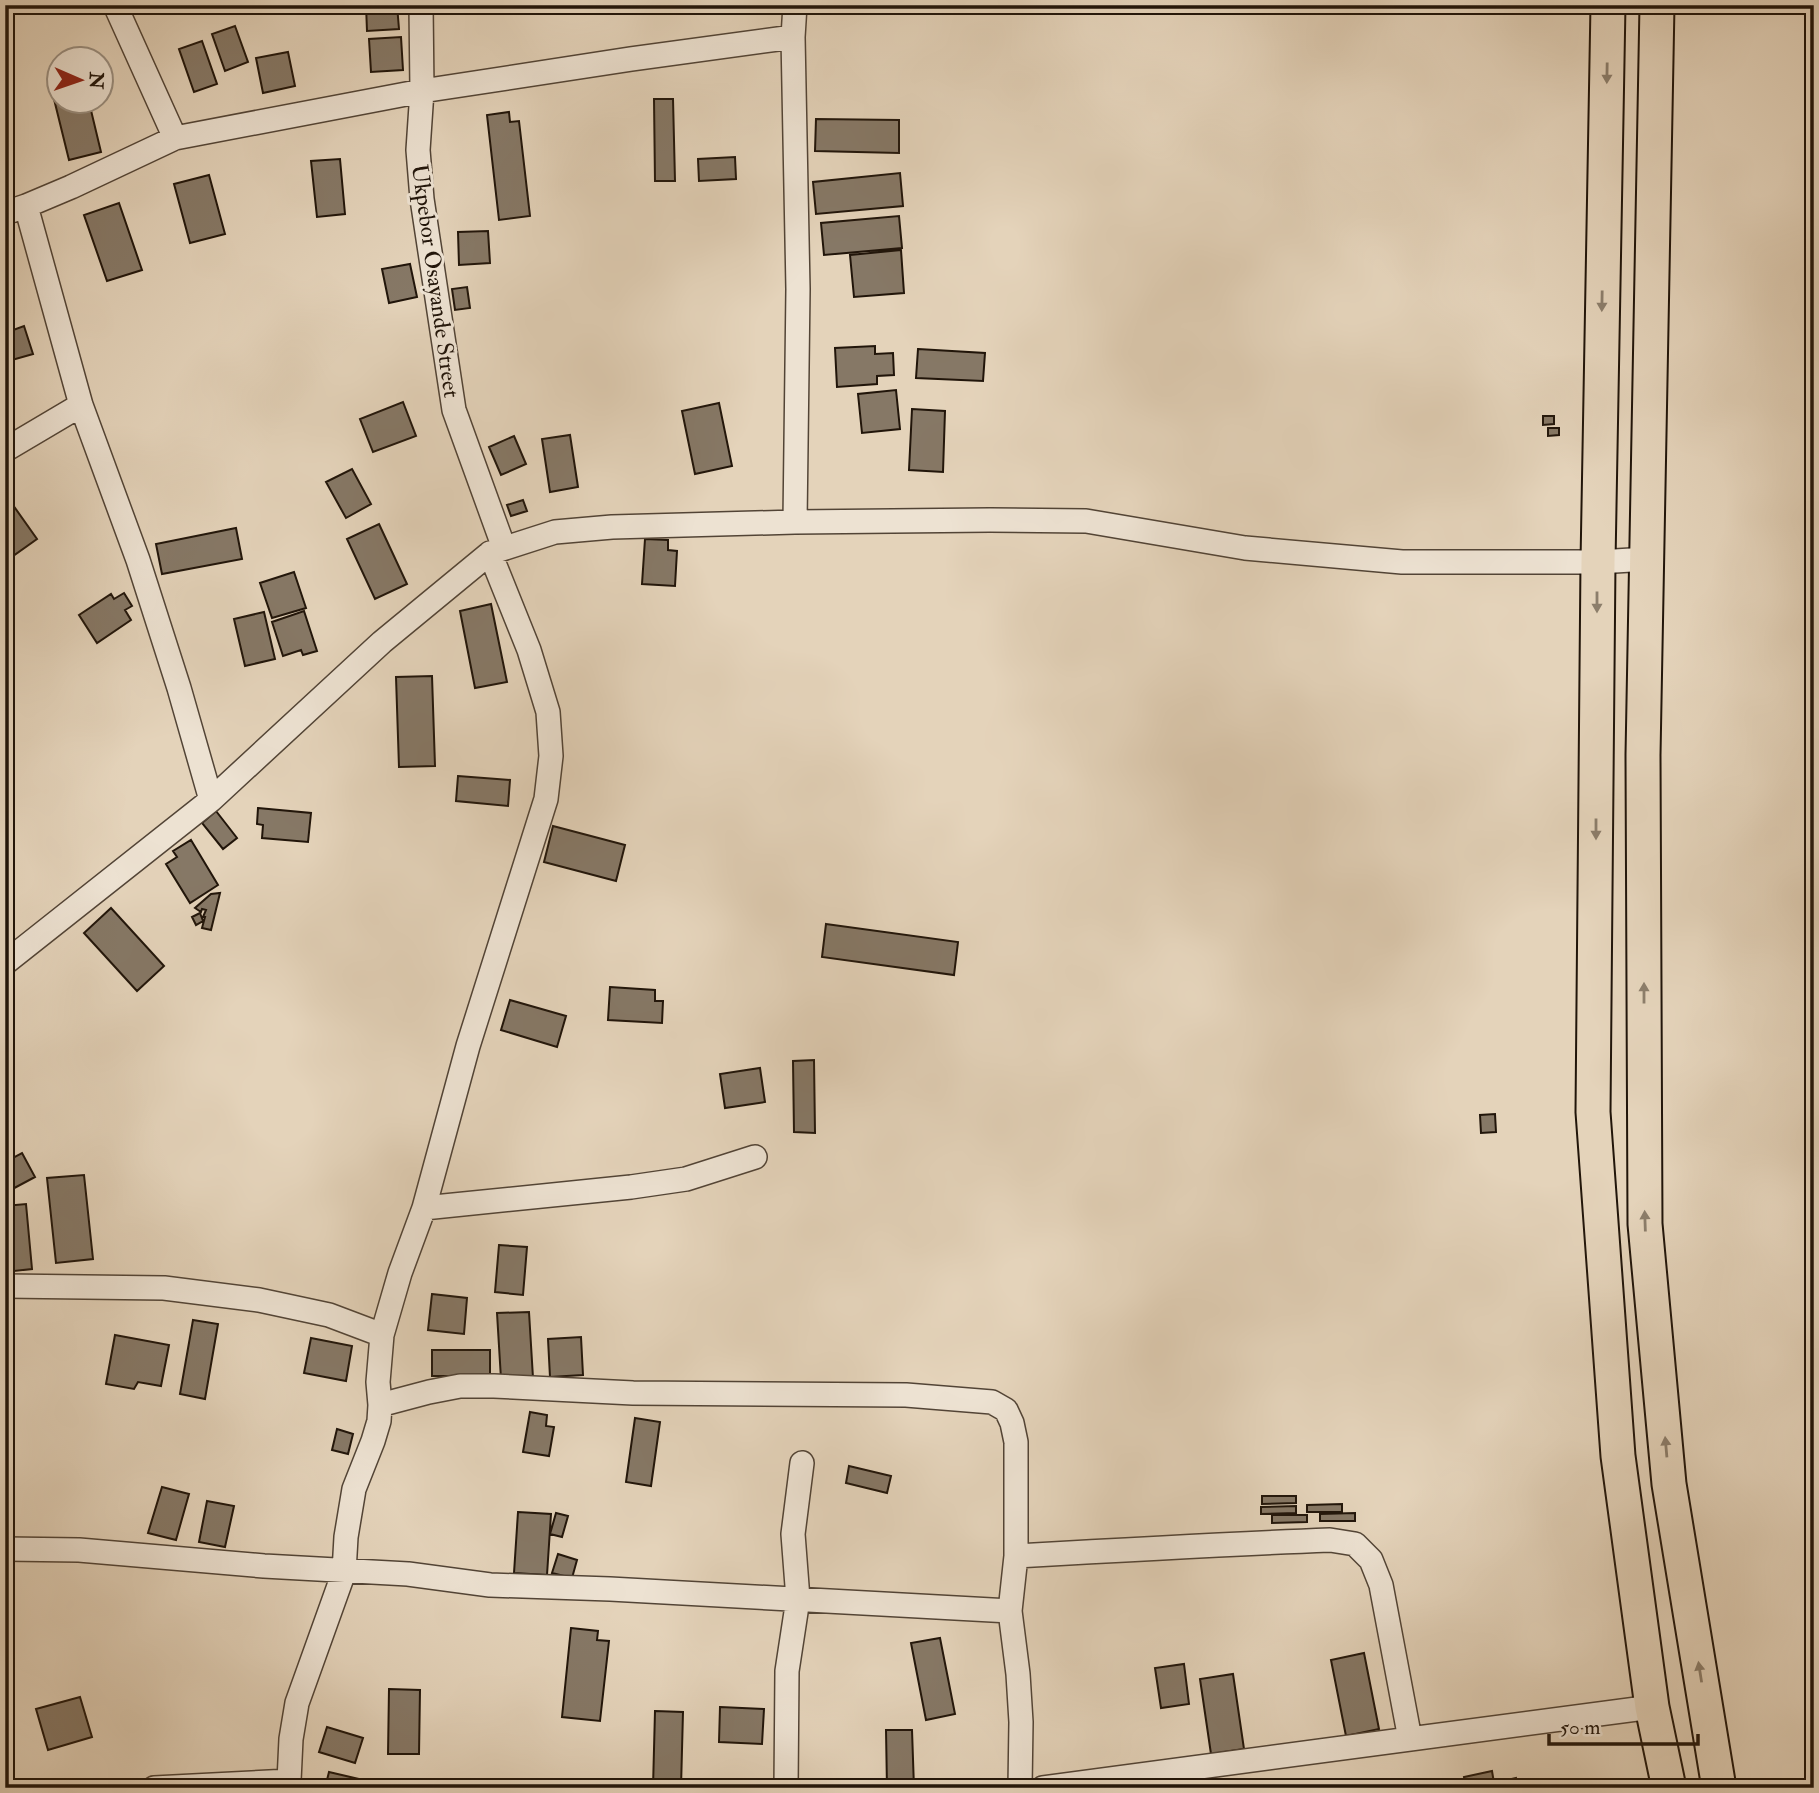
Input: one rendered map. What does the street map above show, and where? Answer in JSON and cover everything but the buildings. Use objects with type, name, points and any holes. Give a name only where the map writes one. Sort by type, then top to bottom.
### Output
[{"type":"highway","points":[[1608,5],[1598,562],[1593,1112],[1618,1456],[1652,1707],[1669,1788]]},
{"type":"highway","points":[[1657,5],[1643,755],[1645,1224],[1669,1484],[1718,1788]]},
{"type":"street","points":[[115,5],[175,138]]},
{"type":"street","name":"Ukpebor Osayande Street","points":[[290,1785],[291,1740],[297,1703],[344,1572],[346,1537],[354,1489],[379,1421],[378,1382],[383,1335],[400,1273],[424,1208],[468,1046],[546,799],[551,756],[548,712],[454,410],[422,199],[418,150],[422,91],[421,5]]},
{"type":"street","points":[[795,5],[793,37],[798,289],[795,522]]},
{"type":"street","points":[[211,800],[138,560],[81,405],[15,209],[71,187],[175,138],[422,91],[793,37]]},
{"type":"street","points":[[5,450],[81,405]]},
{"type":"street","points":[[5,962],[211,800],[382,642],[497,550],[555,532],[795,522],[1086,521],[1245,548],[1402,562],[1598,562],[1648,559]]},
{"type":"street","points":[[424,1208],[686,1179],[755,1157]]},
{"type":"street","points":[[5,1286],[164,1288],[259,1300],[329,1315],[383,1335]]},
{"type":"street","points":[[380,1405],[460,1386],[494,1386],[633,1393],[906,1395],[992,1402],[1006,1410],[1016,1442],[1016,1556],[1010,1611],[1021,1722],[1020,1788]]},
{"type":"street","points":[[786,1788],[787,1671],[798,1599],[793,1534],[802,1463]]},
{"type":"street","points":[[1016,1556],[1331,1539],[1355,1544],[1371,1560],[1381,1585],[1410,1739]]},
{"type":"street","points":[[5,1549],[79,1550],[344,1572],[408,1574],[490,1585],[1010,1611]]},
{"type":"street","points":[[1043,1788],[1652,1707]]},
{"type":"street","points":[[153,1788],[290,1785]]}]
